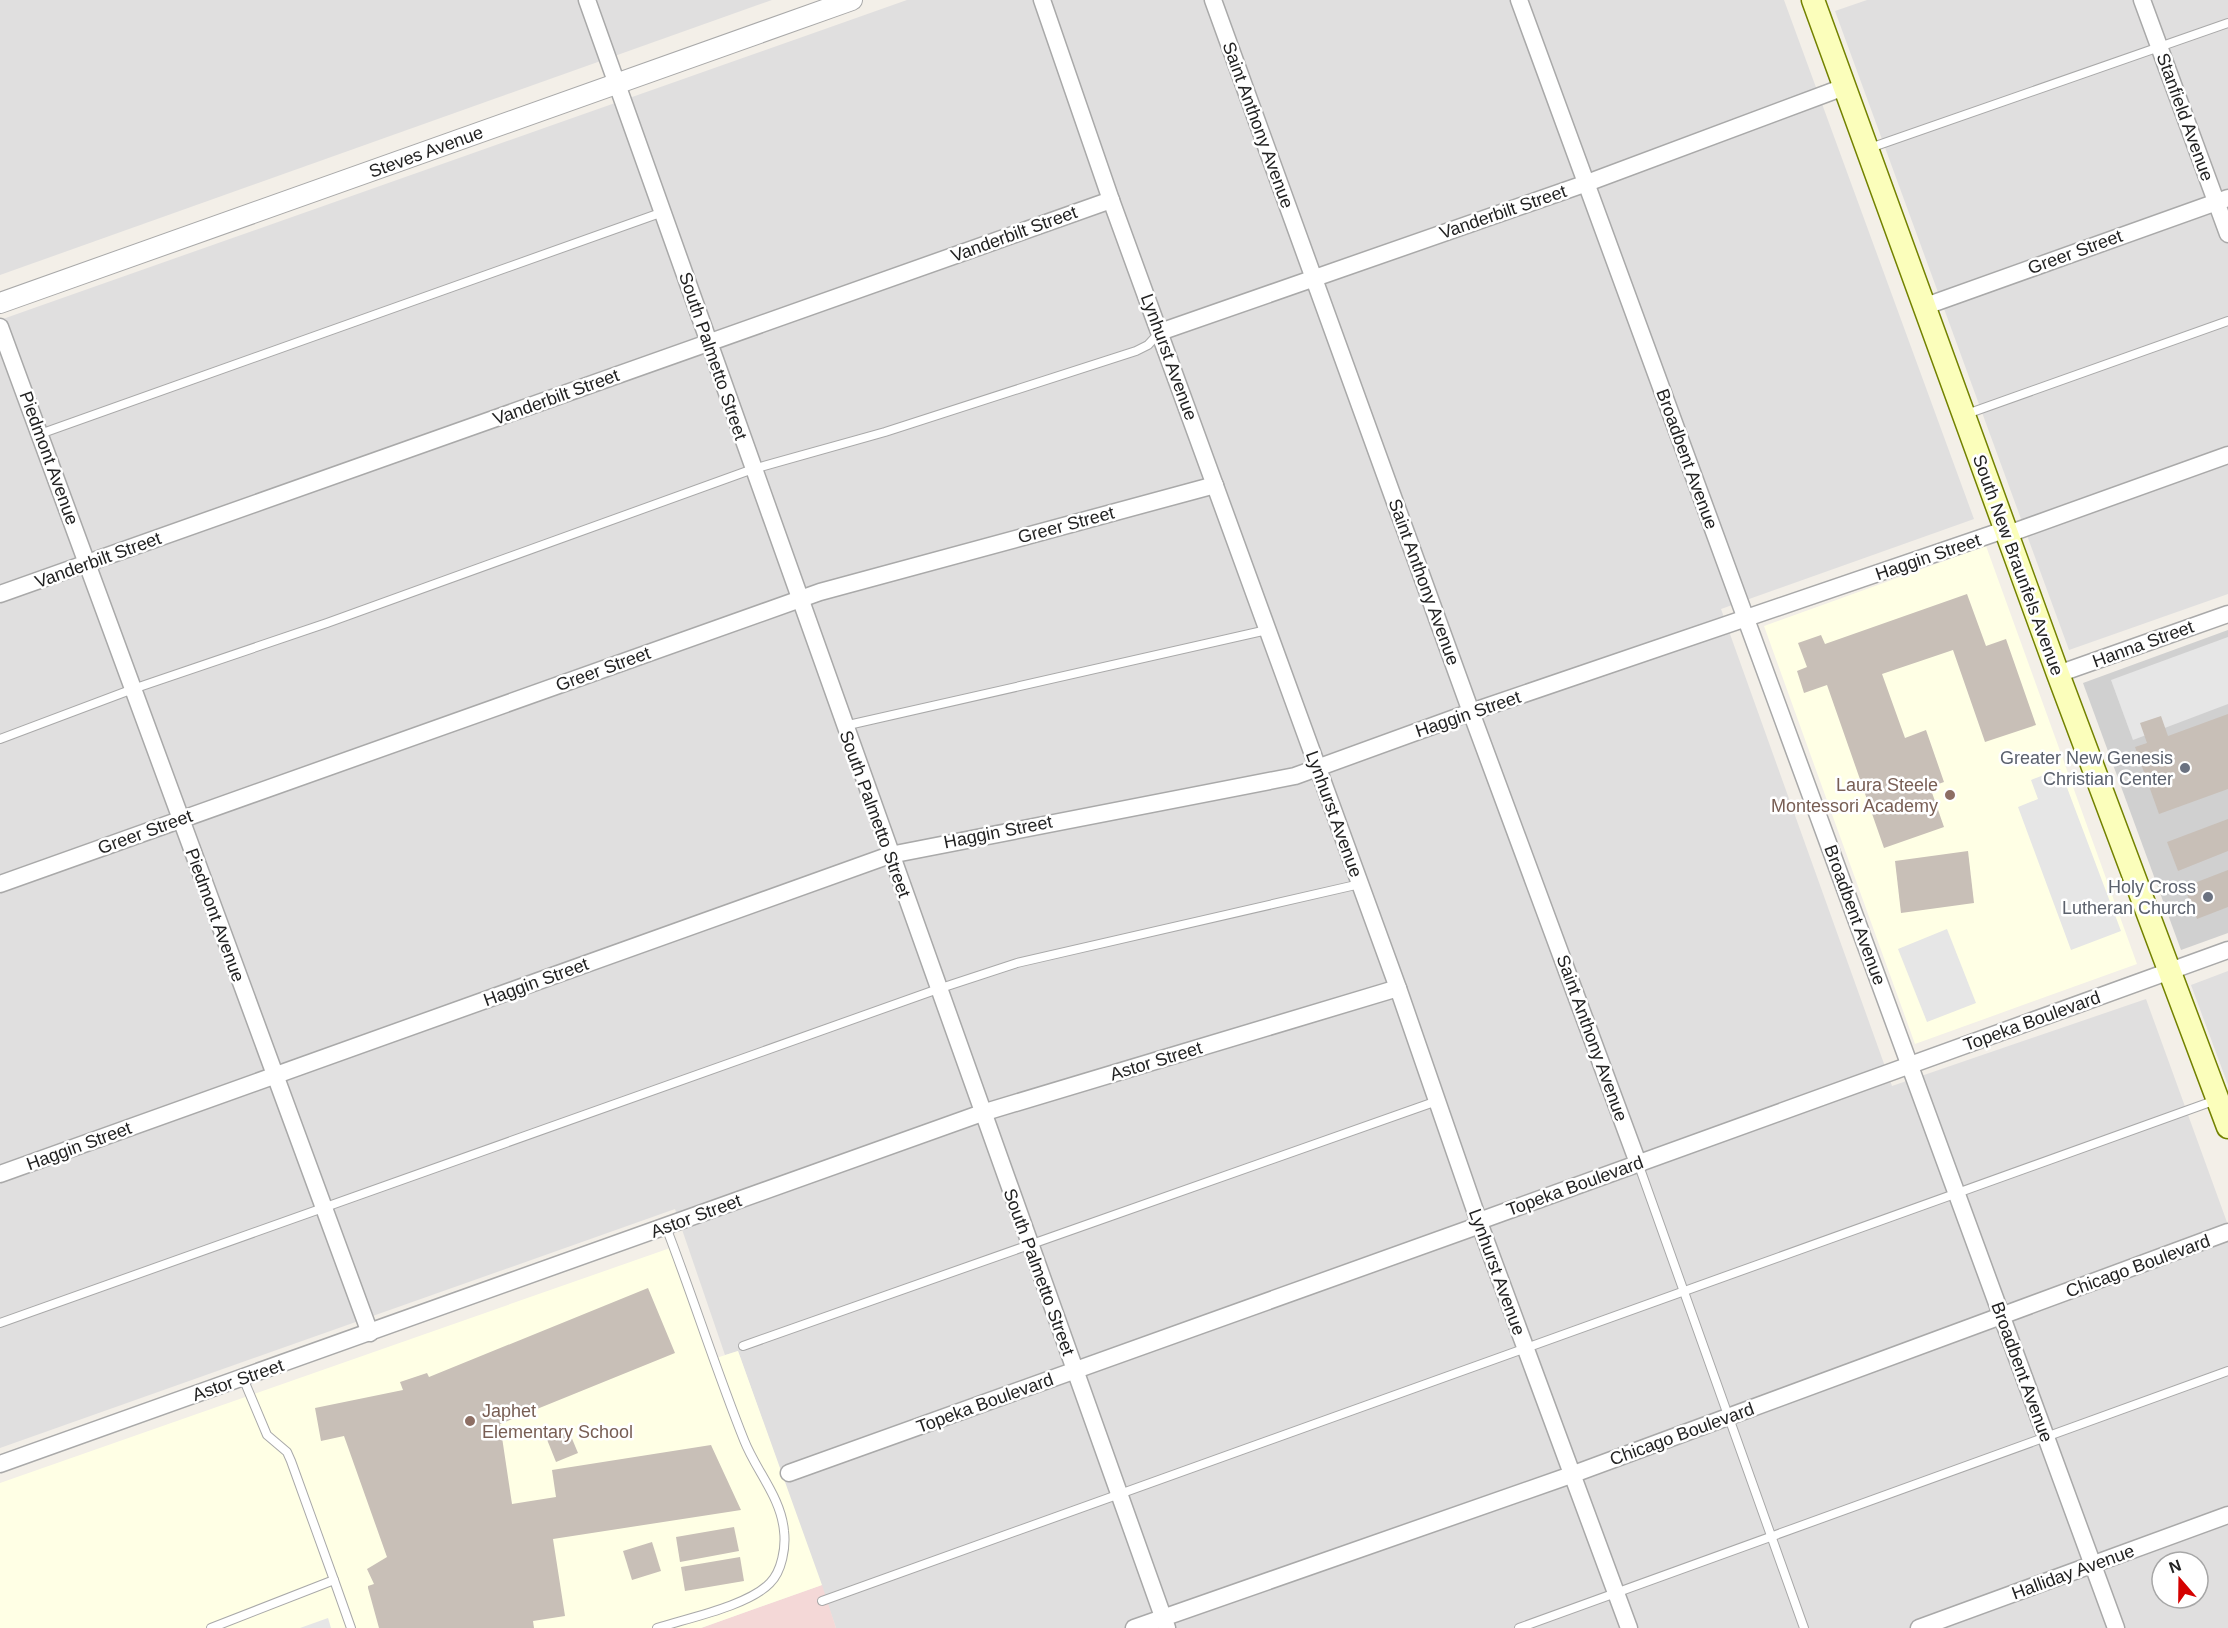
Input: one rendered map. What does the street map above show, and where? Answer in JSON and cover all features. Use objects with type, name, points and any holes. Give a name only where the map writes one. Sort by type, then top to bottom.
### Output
[{"type":"main road","name":"South New Braunfels Avenue","points":[[1817,1],[1866,149],[2008,532],[2058,674],[2170,971],[2223,1098],[2228,1127]]},
{"type":"street","name":"South Palmetto Street","points":[[586,0],[1165,1623]]},
{"type":"street","name":"Steves Avenue","points":[[0,303],[852,0]]},
{"type":"street","name":"Lynhurst Avenue","points":[[1042,0],[1111,200],[1398,988],[1480,1225],[1629,1628]]},
{"type":"street","name":"Saint Anthony Avenue","points":[[1213,0],[1471,712],[1638,1163]]},
{"type":"street","name":"Broadbent Avenue","points":[[1519,0],[2116,1628]]},
{"type":"street","name":"Stanfield Avenue","points":[[2142,0],[2159,48],[2222,200],[2228,234]]},
{"type":"street","name":"Vanderbilt Street","points":[[1160,332],[1587,183],[1844,87]]},
{"type":"street","name":"Vanderbilt Street","points":[[0,594],[1111,200]]},
{"type":"street","name":"Greer Street","points":[[1923,306],[2222,200]]},
{"type":"street","name":"Piedmont Avenue","points":[[0,327],[370,1333]]},
{"type":"street","name":"Haggin Street","points":[[0,1174],[890,855],[1295,776],[1471,712],[2008,532],[2228,455]]},
{"type":"street","name":"Greer Street","points":[[0,884],[799,599],[1215,485]]},
{"type":"street","name":"Hanna Street","points":[[2058,674],[2228,614]]},
{"type":"street","name":"Topeka Boulevard","points":[[789,1473],[1480,1225],[1482,1220],[2228,950]]},
{"type":"street","name":"Astor Street","points":[[0,1464],[982,1113],[1398,988]]},
{"type":"street","name":"Chicago Boulevard","points":[[1134,1628],[1165,1623],[2228,1232]]},
{"type":"street","name":"Halliday Avenue","points":[[1919,1628],[2228,1515]]},
{"type":"lane","points":[[1866,149],[2228,23]]},
{"type":"lane","points":[[40,434],[663,212]]},
{"type":"lane","points":[[1964,415],[2228,321]]},
{"type":"lane","points":[[0,739],[133,689],[327,623],[753,469],[885,432],[1136,351],[1148,345],[1160,332]]},
{"type":"lane","points":[[844,726],[1267,630]]},
{"type":"lane","points":[[0,1323],[938,989],[1017,963],[1360,884]]},
{"type":"lane","points":[[822,1601],[2223,1098]]},
{"type":"lane","points":[[743,1346],[1437,1101]]},
{"type":"lane","points":[[1638,1163],[1804,1628]]},
{"type":"lane","points":[[657,1628],[752,1595],[771,1582],[780,1565],[784,1545],[784,1529],[769,1484],[744,1442],[666,1227]]},
{"type":"lane","points":[[1519,1628],[2228,1371]]},
{"type":"lane","points":[[243,1378],[267,1435],[287,1452],[291,1461],[351,1628]]},
{"type":"lane","points":[[211,1628],[334,1580]]},
{"type":"shaded area","points":[[0,0],[772,0],[0,275]]},
{"type":"shaded area","points":[[907,0],[1784,0],[1974,519],[1721,609],[1892,1086],[2146,999],[2228,1225],[2228,1628],[836,1628],[738,1351],[725,1355],[675,1209],[0,1448],[0,320]]},
{"type":"shaded area","points":[[1867,0],[2228,0],[2228,594],[2069,650],[1835,11]]},
{"type":"shaded area","name":"Laura Steele Montessori Academy","points":[[1986,546],[2137,964],[1915,1044],[1764,626]]},
{"type":"shaded area","name":"Greater New Genesis Christian Center","points":[[2228,630],[2228,933],[2181,950],[2083,683]]},
{"type":"shaded area","points":[[2228,637],[2228,704],[2133,740],[2111,680]]},
{"type":"shaded area","points":[[2060,769],[2121,931],[2071,950],[2018,807],[2038,799],[2031,780]]},
{"type":"shaded area","points":[[1947,929],[1976,1003],[1927,1022],[1898,949]]},
{"type":"shaded area","points":[[2228,971],[2228,1085],[2191,985]]},
{"type":"shaded area","name":"Japhet Elementary School","points":[[673,1247],[713,1359],[738,1351],[822,1585],[701,1628],[0,1628],[0,1483]]},
{"type":"shaded area","points":[[822,1585],[836,1628],[701,1628]]},
{"type":"shaded area","points":[[328,1618],[331,1628],[300,1628]]},
{"type":"building","points":[[1967,594],[1986,646],[2006,639],[2036,725],[1985,742],[1953,650],[1882,674],[1905,738],[1926,730],[1944,782],[1930,787],[1944,827],[1884,848],[1827,685],[1804,693],[1797,671],[1807,667],[1798,643],[1821,635],[1825,644]]},
{"type":"building","name":"Greater New Genesis Christian Center","points":[[2228,714],[2228,789],[2159,814],[2135,747],[2147,743],[2140,723],[2161,716],[2168,736]]},
{"type":"building","points":[[2228,819],[2228,851],[2178,871],[2167,842]]},
{"type":"building","points":[[1968,851],[1974,903],[1901,913],[1895,861]]},
{"type":"building","name":"Holy Cross Lutheran Church","points":[[2228,870],[2228,907],[2197,919],[2184,887]]},
{"type":"building","points":[[648,1288],[675,1353],[500,1424],[512,1504],[556,1497],[552,1470],[711,1445],[741,1510],[553,1539],[565,1616],[533,1621],[534,1628],[379,1628],[368,1588],[374,1584],[367,1569],[387,1557],[344,1436],[321,1441],[315,1408],[403,1390],[400,1382],[427,1373],[429,1377]]},
{"type":"building","points":[[568,1429],[578,1453],[556,1462],[546,1437]]},
{"type":"building","points":[[734,1527],[739,1551],[680,1562],[676,1537]]},
{"type":"building","points":[[652,1542],[661,1571],[632,1580],[623,1551]]},
{"type":"building","points":[[740,1557],[744,1581],[685,1591],[681,1567]]},
{"type":"place","name":"Greater New Genesis Christian Center","points":[[2185,768]]},
{"type":"place","name":"Laura Steele Montessori Academy","points":[[1950,795]]},
{"type":"place","name":"Holy Cross Lutheran Church","points":[[2208,897]]},
{"type":"place","name":"Japhet Elementary School","points":[[470,1421]]}]
